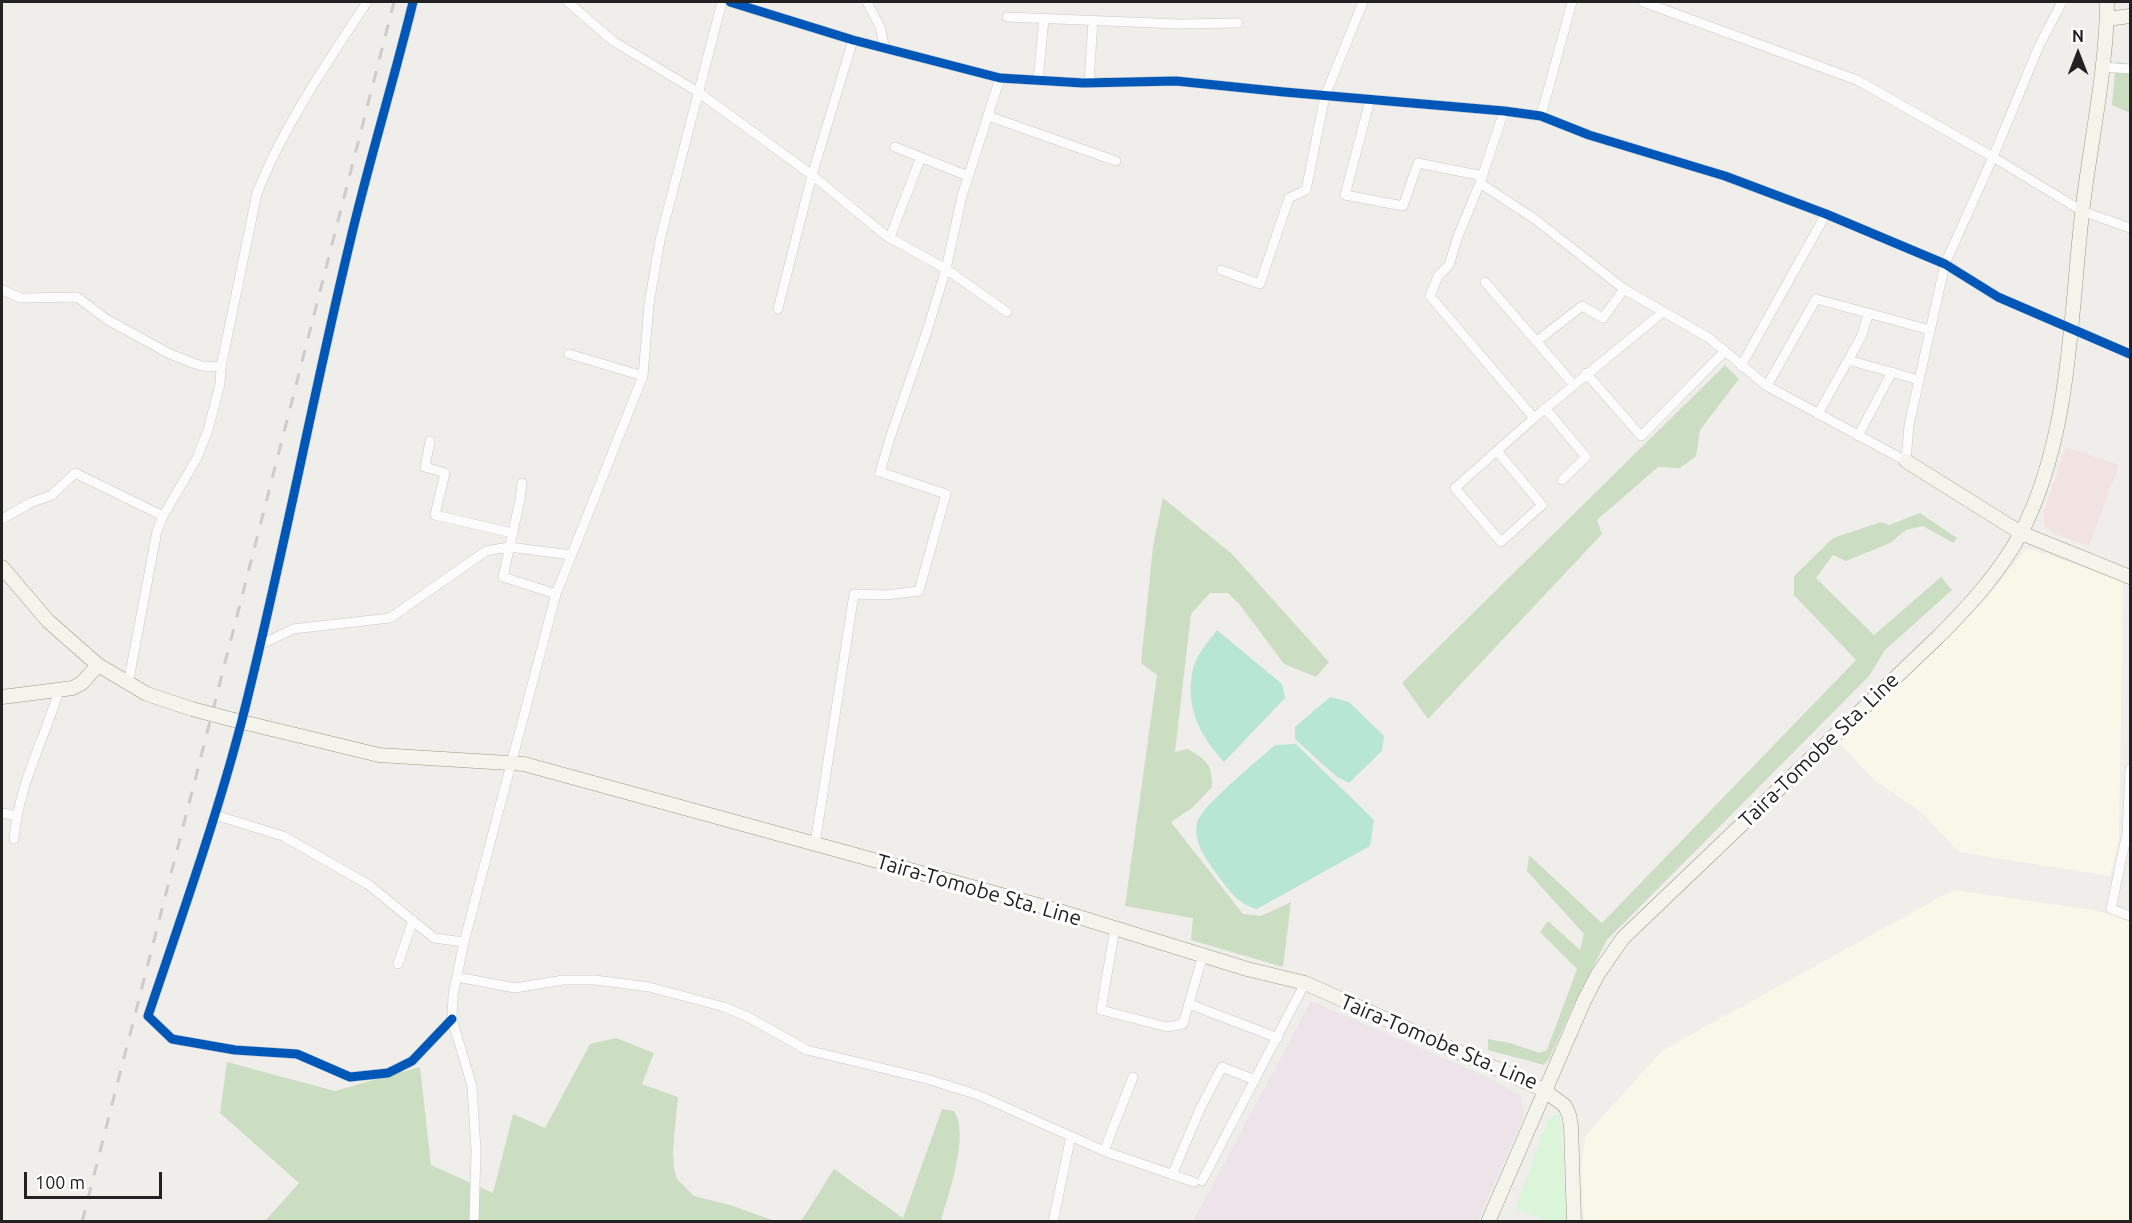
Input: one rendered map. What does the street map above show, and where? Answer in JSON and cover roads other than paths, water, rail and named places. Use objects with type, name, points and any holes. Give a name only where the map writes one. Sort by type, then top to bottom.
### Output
[{"type":"main road","name":"Taira-Tomobe Sta. Line","points":[[2,567],[48,621],[98,665],[128,684],[167,701],[238,721],[379,755],[524,764],[1056,910],[1247,969],[1305,983],[1544,1090],[1598,974],[1623,938],[1939,636],[1986,585],[2021,533],[2046,471],[2058,424],[2082,211],[2102,66],[2107,19],[2106,2]]},
{"type":"main road","points":[[2107,19],[2130,16]]},
{"type":"main road","points":[[1906,461],[2021,533],[2130,577]]},
{"type":"main road","points":[[2,697],[73,688],[82,683],[98,665]]},
{"type":"main road","points":[[1488,1221],[1544,1090],[1565,1106],[1569,1115],[1574,1221]]},
{"type":"street","points":[[128,684],[157,531],[163,516],[197,458],[215,403],[257,193],[267,167],[317,79],[367,2]]},
{"type":"street","points":[[412,2],[391,91],[349,244],[260,645],[238,721],[215,815],[148,1016],[172,1039],[235,1050],[297,1054],[350,1077],[388,1073],[412,1061],[452,1019]]},
{"type":"street","points":[[568,2],[613,41],[698,92],[890,237],[946,268],[1006,312]]},
{"type":"street","points":[[474,1221],[476,1150],[472,1086],[452,1019],[453,995],[556,594],[643,376],[649,304],[660,240],[722,2]]},
{"type":"street","points":[[730,2],[853,40],[1000,78],[1089,83],[1176,81],[1541,116],[1588,135],[1725,176],[1826,214],[1945,264],[1998,297],[2130,354]]},
{"type":"street","points":[[867,2],[880,27],[885,48]]},
{"type":"street","points":[[1221,270],[1260,284],[1289,198],[1306,190],[1325,96],[1363,2]]},
{"type":"street","points":[[1541,116],[1572,2]]},
{"type":"street","points":[[1643,2],[1857,80],[1993,157],[2082,211],[2130,228]]},
{"type":"street","points":[[1370,100],[1345,195],[1404,206],[1418,163],[1481,180],[1624,289],[1709,338],[1767,386],[1906,461],[1909,425],[1945,264],[2039,46],[2062,2]]},
{"type":"street","points":[[1007,17],[1238,24]]},
{"type":"street","points":[[1038,81],[1044,19]]},
{"type":"street","points":[[1089,83],[1092,21]]},
{"type":"street","points":[[778,309],[812,176],[853,40]]},
{"type":"street","points":[[2102,66],[2130,69]]},
{"type":"street","points":[[816,844],[854,594],[886,595],[919,591],[946,494],[880,472],[946,268],[962,196],[1000,78]]},
{"type":"street","points":[[1504,111],[1449,266],[1438,276],[1430,296],[1534,418]]},
{"type":"street","points":[[988,116],[1116,161]]},
{"type":"street","points":[[895,147],[968,176]]},
{"type":"street","points":[[890,237],[921,157]]},
{"type":"street","points":[[1741,366],[1826,214]]},
{"type":"street","points":[[1485,282],[1573,384]]},
{"type":"street","points":[[1537,341],[1582,306],[1603,318],[1624,289]]},
{"type":"street","points":[[2,290],[21,298],[77,297],[106,319],[170,354],[201,366],[221,367]]},
{"type":"street","points":[[1767,386],[1816,299],[1930,330]]},
{"type":"street","points":[[1497,451],[1542,505],[1501,542],[1455,488],[1545,408],[1586,373],[1663,312]]},
{"type":"street","points":[[1818,414],[1861,337],[1869,313]]},
{"type":"street","points":[[1586,373],[1641,436],[1725,351]]},
{"type":"street","points":[[569,354],[643,376]]},
{"type":"street","points":[[1848,360],[1919,380]]},
{"type":"street","points":[[1858,436],[1892,372]]},
{"type":"street","points":[[1545,408],[1586,457],[1562,480]]},
{"type":"street","points":[[430,441],[425,467],[445,473],[435,515],[512,533]]},
{"type":"street","points":[[2,519],[30,503],[52,495],[75,472],[163,516]]},
{"type":"street","points":[[522,483],[502,577],[556,594]]},
{"type":"street","points":[[260,645],[293,629],[390,618],[486,552],[509,547],[571,555]]},
{"type":"street","points":[[14,839],[16,816],[28,771],[59,690]]},
{"type":"street","points":[[2130,769],[2129,832],[2111,909],[2130,916]]},
{"type":"street","points":[[2,813],[16,816]]},
{"type":"street","points":[[215,815],[283,836],[369,885],[434,938],[465,942]]},
{"type":"street","points":[[398,964],[413,920]]},
{"type":"street","points":[[1115,928],[1101,1010],[1167,1027],[1183,1024],[1203,955]]},
{"type":"street","points":[[457,977],[515,988],[577,979],[649,987],[724,1007],[748,1017],[807,1050],[927,1079],[978,1095],[1019,1111],[1104,1151],[1172,1175],[1198,1181],[1278,1038],[1305,983]]},
{"type":"street","points":[[1189,1004],[1278,1038]]},
{"type":"street","points":[[1172,1175],[1200,1109],[1222,1067],[1255,1080]]},
{"type":"street","points":[[1104,1151],[1133,1077]]},
{"type":"street","points":[[1053,1221],[1071,1136]]},
{"type":"railway","points":[[82,1222],[394,2]]}]
